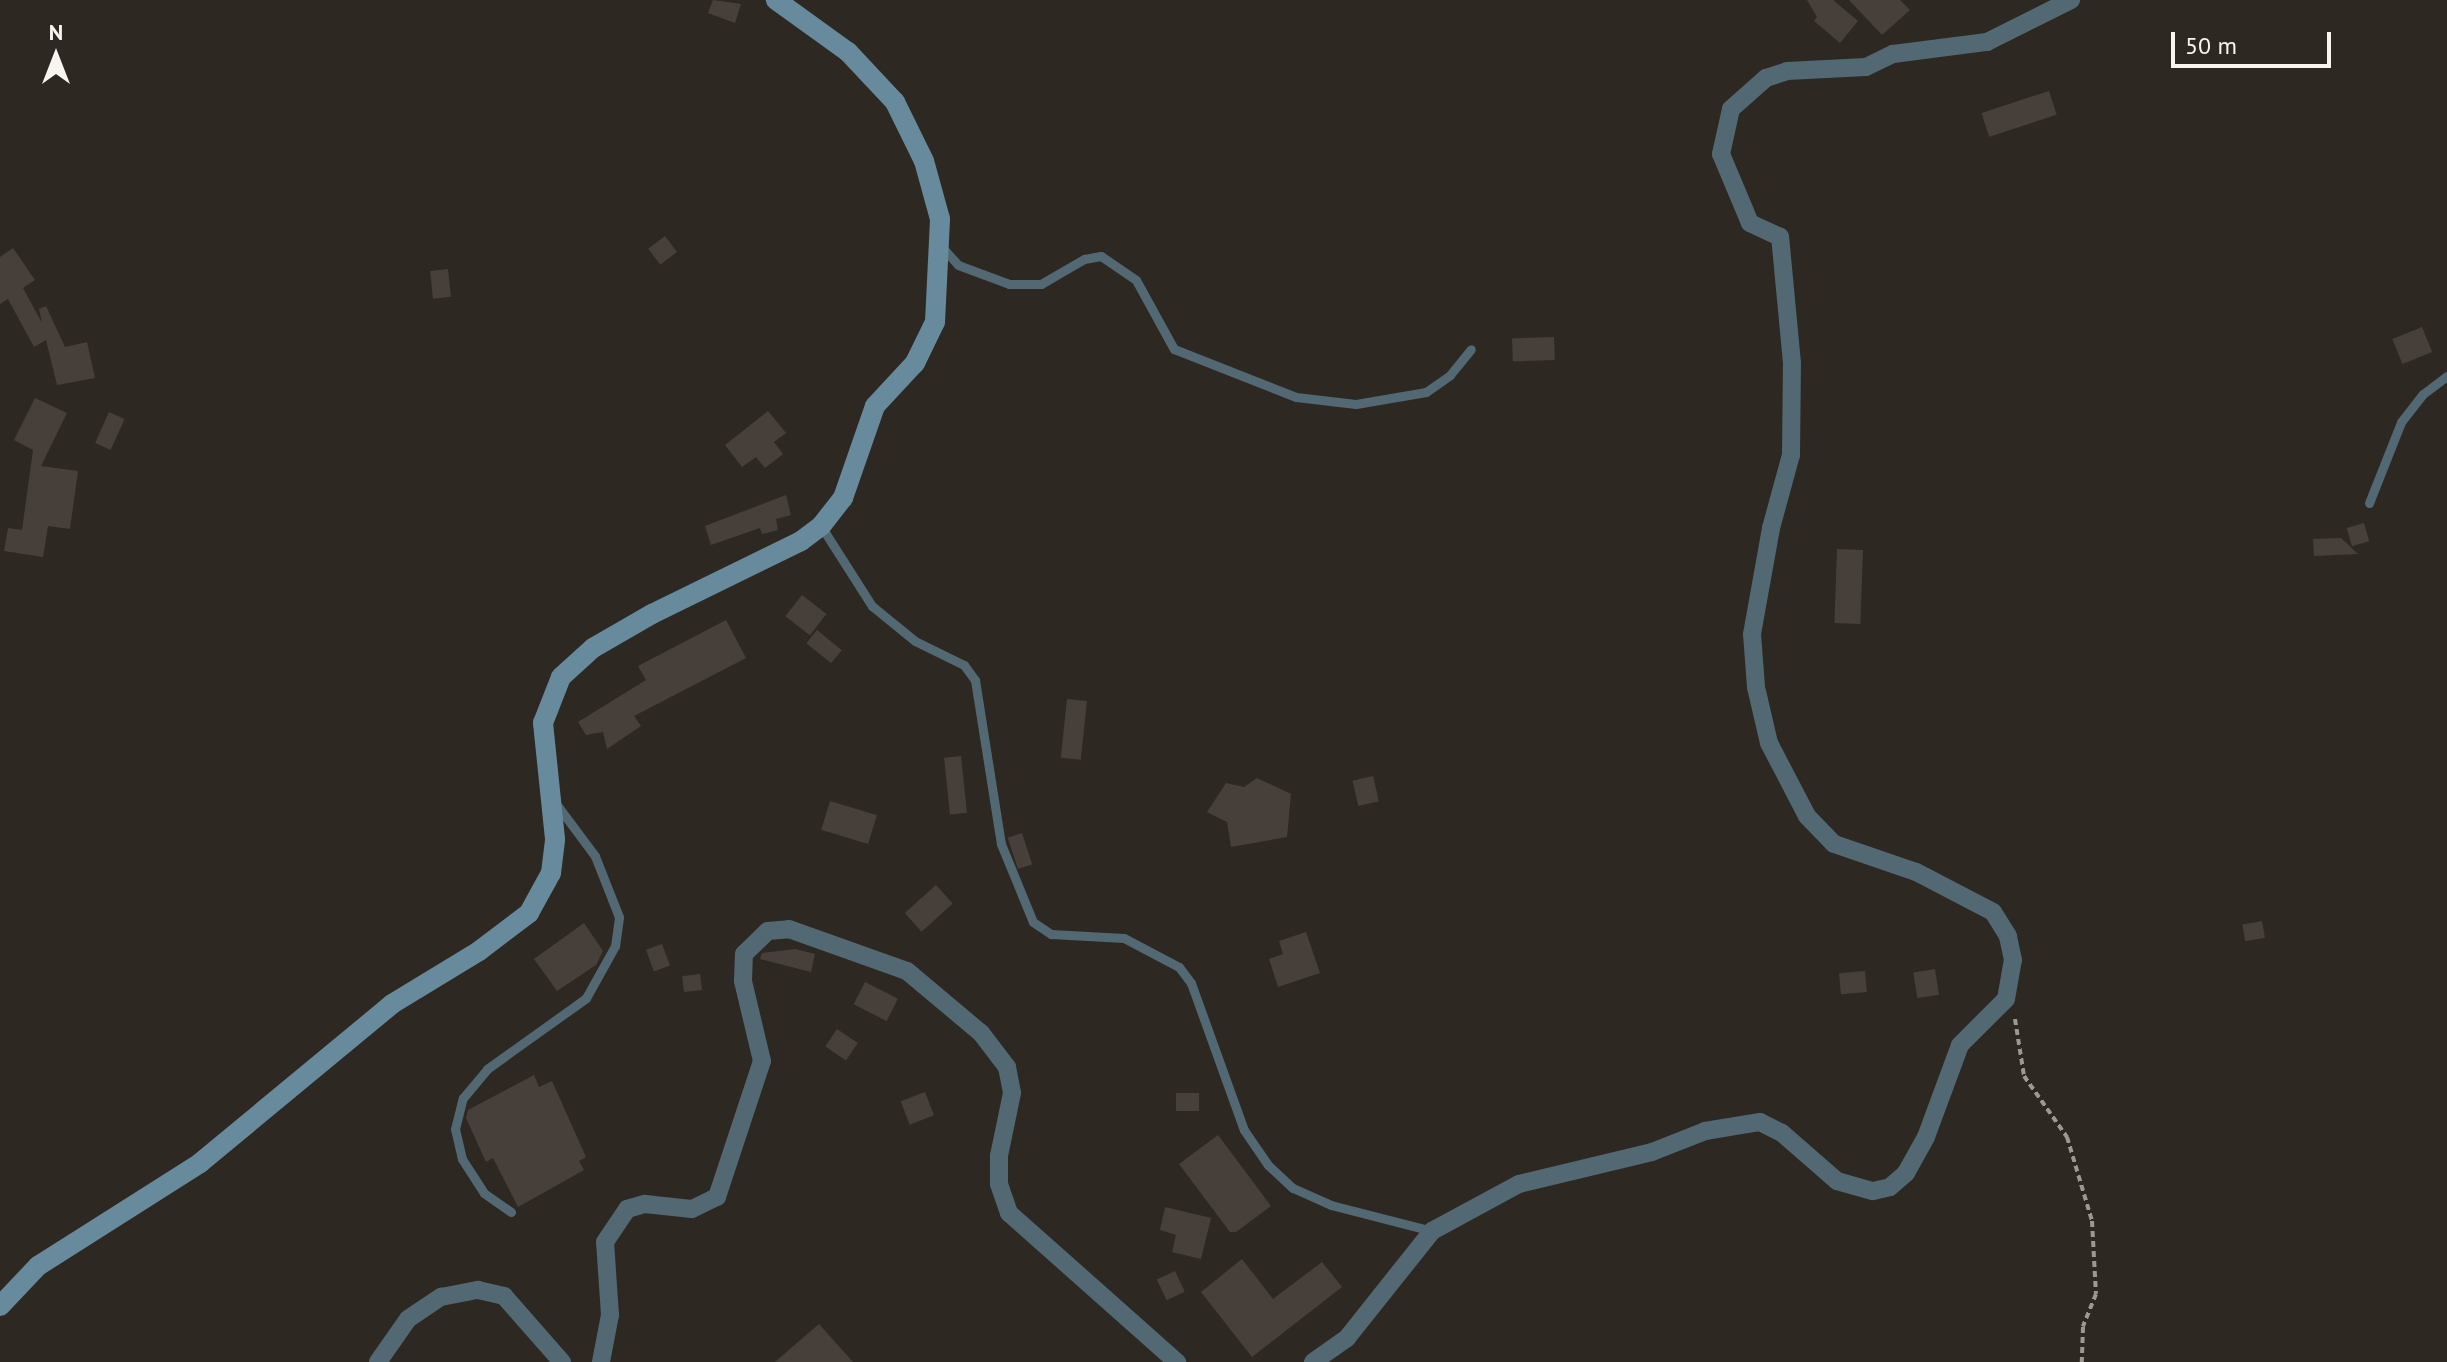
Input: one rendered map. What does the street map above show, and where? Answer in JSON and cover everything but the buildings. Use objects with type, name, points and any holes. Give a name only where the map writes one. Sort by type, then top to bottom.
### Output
[{"type":"street","points":[[0,1306],[38,1266],[200,1163],[392,1004],[479,951],[529,913],[551,873],[552,798],[543,723],[561,677],[575,663],[652,614],[821,526],[843,498],[875,406],[927,342],[940,288],[941,246],[929,175],[895,102],[848,52],[776,0]]},
{"type":"street","points":[[1313,1362],[1347,1338],[1432,1231],[1519,1184],[1652,1152],[1736,1123],[1760,1122],[1782,1133],[1846,1185],[1873,1191],[1890,1187],[1906,1173],[1926,1137],[1960,1045],[2006,999],[2013,960],[2008,936],[1993,912],[1916,872],[1834,844],[1807,816],[1769,743],[1756,687],[1752,634],[1756,597],[1791,455],[1792,363],[1780,237],[1750,223],[1721,154],[1731,109],[1766,78],[1787,71],[1866,67],[1893,54],[1987,42],[2071,0]]},
{"type":"street","points":[[601,1362],[610,1315],[605,1242],[627,1209],[645,1204],[692,1209],[717,1197],[762,1061],[743,981],[744,954],[768,931],[789,929],[907,971],[981,1033],[1007,1067],[1012,1093],[999,1156],[999,1184],[1009,1213],[1177,1362]]},
{"type":"street","points":[[378,1362],[408,1319],[441,1297],[478,1290],[504,1296],[562,1362]]},
{"type":"lane","points":[[941,246],[958,265],[1009,284],[1041,284],[1084,259],[1101,256],[1136,280],[1174,349],[1296,397],[1356,404],[1426,392],[1450,375],[1471,349]]},
{"type":"lane","points":[[2369,503],[2401,422],[2423,394],[2447,376]]},
{"type":"lane","points":[[821,526],[872,606],[915,641],[964,665],[975,680],[1001,844],[1033,922],[1051,934],[1124,938],[1179,967],[1191,983],[1244,1130],[1268,1165],[1293,1188],[1331,1205],[1432,1231]]},
{"type":"lane","points":[[511,1212],[484,1193],[462,1159],[455,1129],[463,1098],[487,1069],[586,998],[615,946],[619,917],[595,856],[552,798]]},
{"type":"path","points":[[2006,999],[2017,1025],[2024,1076],[2067,1137],[2092,1221],[2096,1294],[2083,1327],[2082,1362]]}]
